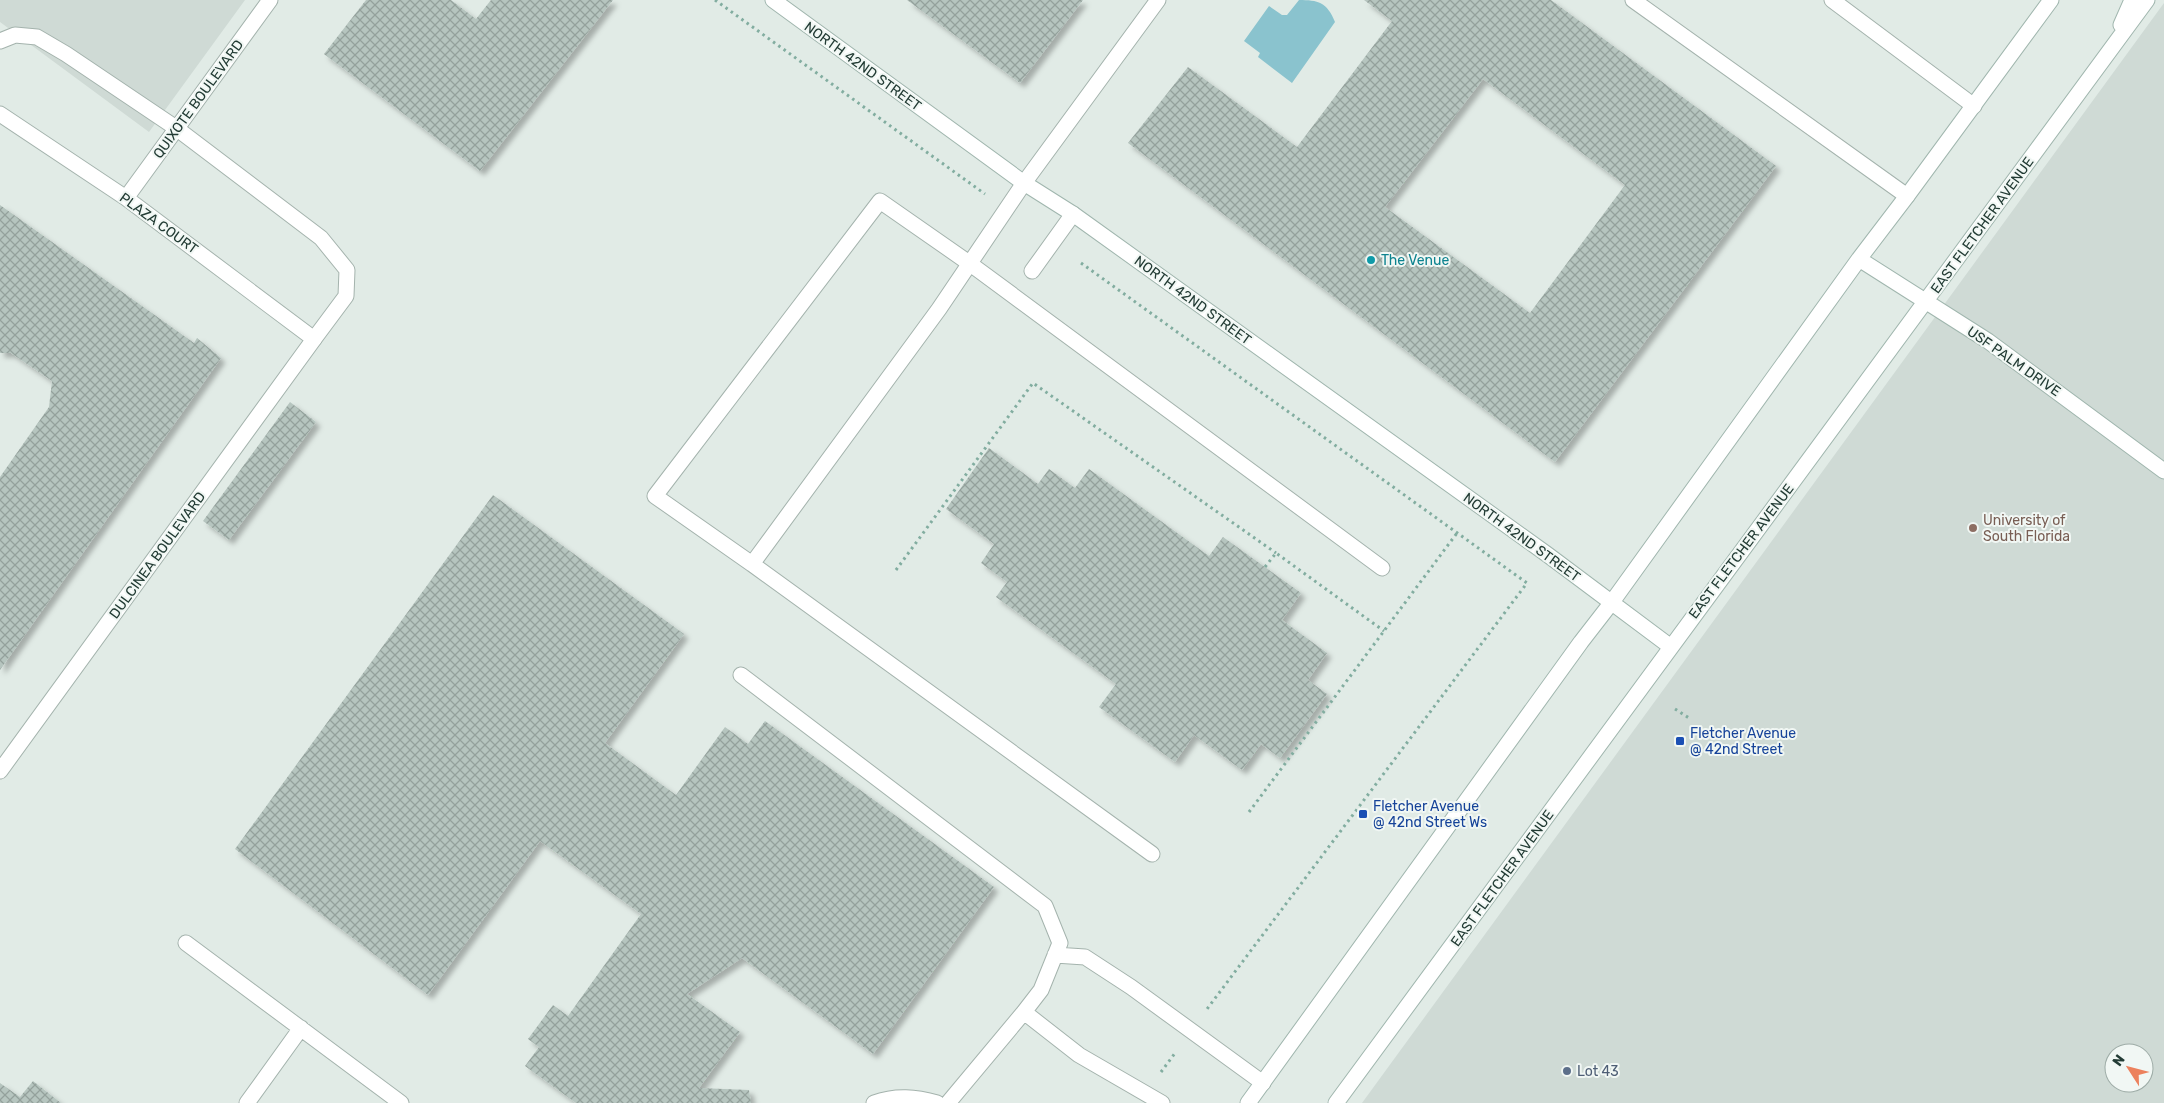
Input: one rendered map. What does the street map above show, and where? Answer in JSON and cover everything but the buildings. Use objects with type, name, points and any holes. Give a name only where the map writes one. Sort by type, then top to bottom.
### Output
[{"type":"street","name":"QUIXOTE BOULEVARD","points":[[126,198],[270,0]]},
{"type":"street","name":"NORTH 42ND STREET","points":[[773,0],[1024,183],[1074,214],[1671,646]]},
{"type":"street","points":[[752,564],[939,309],[1024,183],[1158,0]]},
{"type":"street","points":[[1633,0],[1907,196]]},
{"type":"street","points":[[1248,1103],[1859,259],[2051,0]]},
{"type":"street","points":[[2114,45],[2132,0]]},
{"type":"street","name":"EAST FLETCHER AVENUE","points":[[1336,1103],[2147,0]]},
{"type":"street","points":[[1841,3],[1974,106]]},
{"type":"street","name":"DULCINEA BOULEVARD","points":[[0,41],[15,34],[37,37],[66,54],[176,128],[321,238],[347,270],[346,296],[0,771]]},
{"type":"street","name":"PLAZA COURT","points":[[0,114],[126,198],[314,339]]},
{"type":"street","points":[[1152,854],[752,564],[655,496],[880,200],[970,263],[1382,568]]},
{"type":"street","points":[[1032,271],[1074,214]]},
{"type":"street","name":"USF PALM DRIVE","points":[[1859,259],[1988,341],[2164,471]]},
{"type":"street","points":[[741,675],[1045,906],[1060,943],[1040,990],[948,1103]]},
{"type":"street","points":[[186,943],[401,1103]]},
{"type":"street","points":[[1055,955],[1085,957],[1131,987],[1263,1083]]},
{"type":"street","points":[[1024,1012],[1079,1055],[1162,1103]]},
{"type":"street","points":[[246,1103],[301,1028]]},
{"type":"street","points":[[874,1103],[888,1098],[916,1098],[937,1103]]},
{"type":"path","points":[[715,0],[1006,209]]},
{"type":"path","points":[[1081,263],[1527,583],[1145,1094]]},
{"type":"path","points":[[896,570],[1033,383],[1304,571],[1384,632]]},
{"type":"path","points":[[1248,812],[1457,533]]},
{"type":"path","points":[[1265,567],[1276,553]]},
{"type":"path","points":[[1675,709],[1689,718]]},
{"type":"shaded area","points":[[0,0],[245,0],[149,132],[0,22]]},
{"type":"shaded area","name":"University of South Florida","points":[[2164,3],[2164,1103],[1362,1103]]},
{"type":"water","points":[[1299,0],[1317,2],[1325,6],[1335,22],[1292,83],[1258,57],[1260,53],[1244,41],[1269,6],[1282,15],[1287,15]]},
{"type":"place","name":"The Venue","points":[[1371,260]]},
{"type":"place","name":"University of South Florida","points":[[1973,528]]},
{"type":"place","name":"Fletcher Avenue @ 42nd Street","points":[[1680,741]]},
{"type":"place","name":"Fletcher Avenue @ 42nd Street Ws","points":[[1363,814]]},
{"type":"place","name":"Lot 43","points":[[1567,1071]]}]
